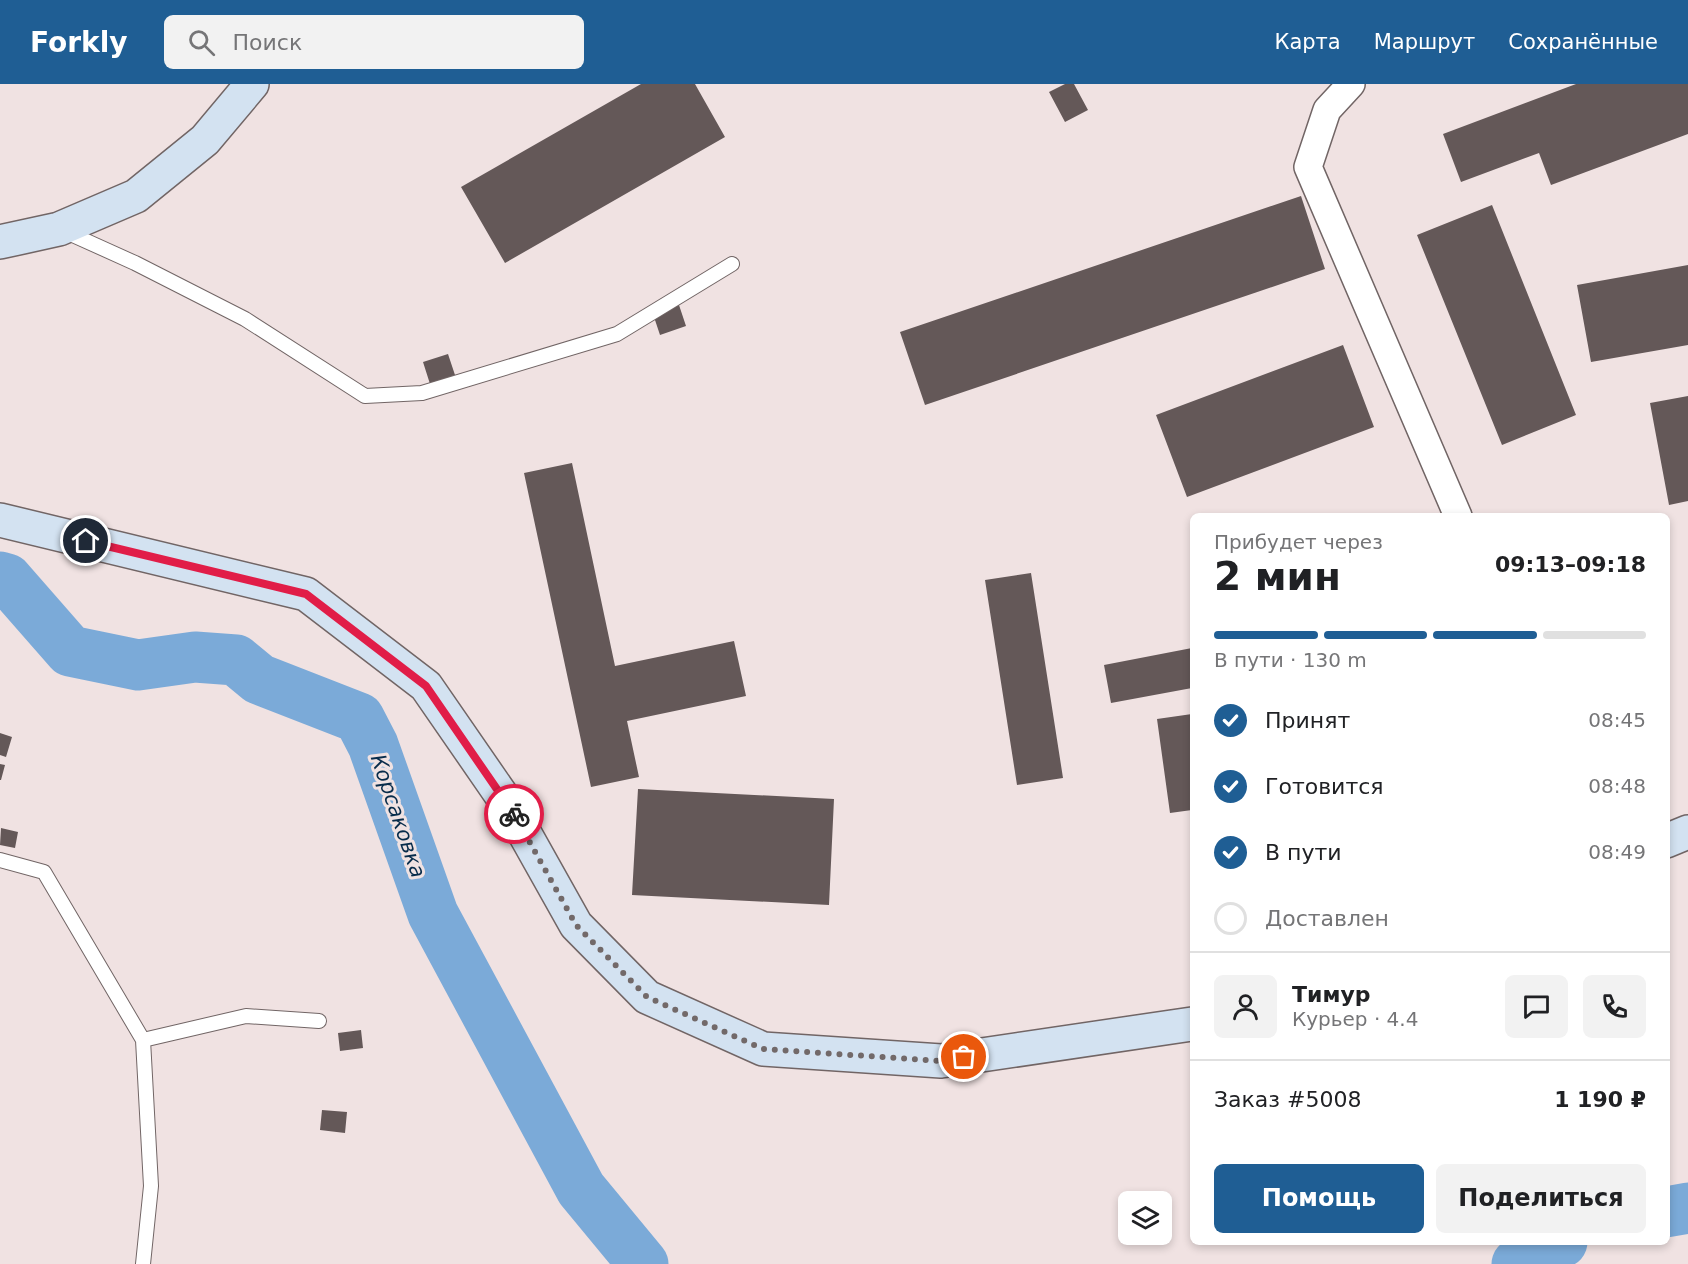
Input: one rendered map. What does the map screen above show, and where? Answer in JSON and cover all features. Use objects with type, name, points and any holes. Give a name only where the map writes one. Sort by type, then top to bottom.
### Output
[{"type":"street","points":[[0,242],[59,229],[136,195],[205,140],[252,84]]},
{"type":"street","points":[[1351,84],[1327,110],[1308,167],[1457,513]]},
{"type":"street","points":[[0,520],[306,594],[426,686],[511,808],[576,925],[647,997],[763,1049],[941,1061],[1190,1024]]},
{"type":"street","points":[[1670,839],[1688,832]]},
{"type":"lane","points":[[59,229],[135,262],[245,320],[365,396],[422,393],[617,334],[732,264]]},
{"type":"lane","points":[[0,860],[44,872],[143,1040],[151,1186],[143,1264]]},
{"type":"lane","points":[[143,1040],[246,1016],[319,1021]]},
{"type":"building","points":[[641,84],[695,84],[725,137],[505,263],[461,187]]},
{"type":"building","points":[[1065,84],[1074,84],[1088,110],[1065,122],[1049,92]]},
{"type":"building","points":[[1576,84],[1688,84],[1688,134],[1551,185],[1539,153],[1461,182],[1443,134]]},
{"type":"building","points":[[1301,196],[1325,269],[925,405],[900,332]]},
{"type":"building","points":[[1492,205],[1576,415],[1502,445],[1417,235]]},
{"type":"building","points":[[1688,265],[1688,345],[1591,362],[1577,285]]},
{"type":"building","points":[[679,305],[686,326],[660,335],[653,314]]},
{"type":"building","points":[[1343,345],[1374,427],[1187,497],[1156,415]]},
{"type":"building","points":[[448,354],[455,375],[430,384],[423,362]]},
{"type":"building","points":[[1688,396],[1688,501],[1669,505],[1650,403]]},
{"type":"building","points":[[572,463],[615,666],[734,641],[746,696],[627,721],[639,777],[591,787],[524,473]]},
{"type":"building","points":[[1031,573],[1063,778],[1017,785],[985,580]]},
{"type":"building","points":[[1190,648],[1190,688],[1111,703],[1104,665]]},
{"type":"building","points":[[1190,714],[1190,810],[1170,813],[1157,719]]},
{"type":"building","points":[[0,733],[12,737],[6,757],[0,755]]},
{"type":"building","points":[[0,764],[5,765],[1,780],[0,780]]},
{"type":"building","points":[[638,789],[834,799],[829,905],[632,895]]},
{"type":"building","points":[[1,828],[18,832],[15,848],[0,845]]},
{"type":"building","points":[[361,1030],[363,1048],[340,1051],[338,1033]]},
{"type":"building","points":[[322,1110],[347,1112],[345,1133],[320,1130]]},
{"type":"waterway","name":"Корсаковка","points":[[0,577],[7,579],[70,651],[138,665],[195,657],[236,660],[259,679],[359,718],[373,745],[433,914],[581,1189],[643,1264]]},
{"type":"waterway","name":"Корсаковка","points":[[1670,1211],[1688,1208]]},
{"type":"waterway","name":"Корсаковка","points":[[1517,1264],[1556,1245]]},
{"type":"way so far","points":[[514,814],[576,925],[647,997],[763,1049],[941,1061],[964,1057]]},
{"type":"route","points":[[86,541],[306,594],[426,686],[514,814]]}]
